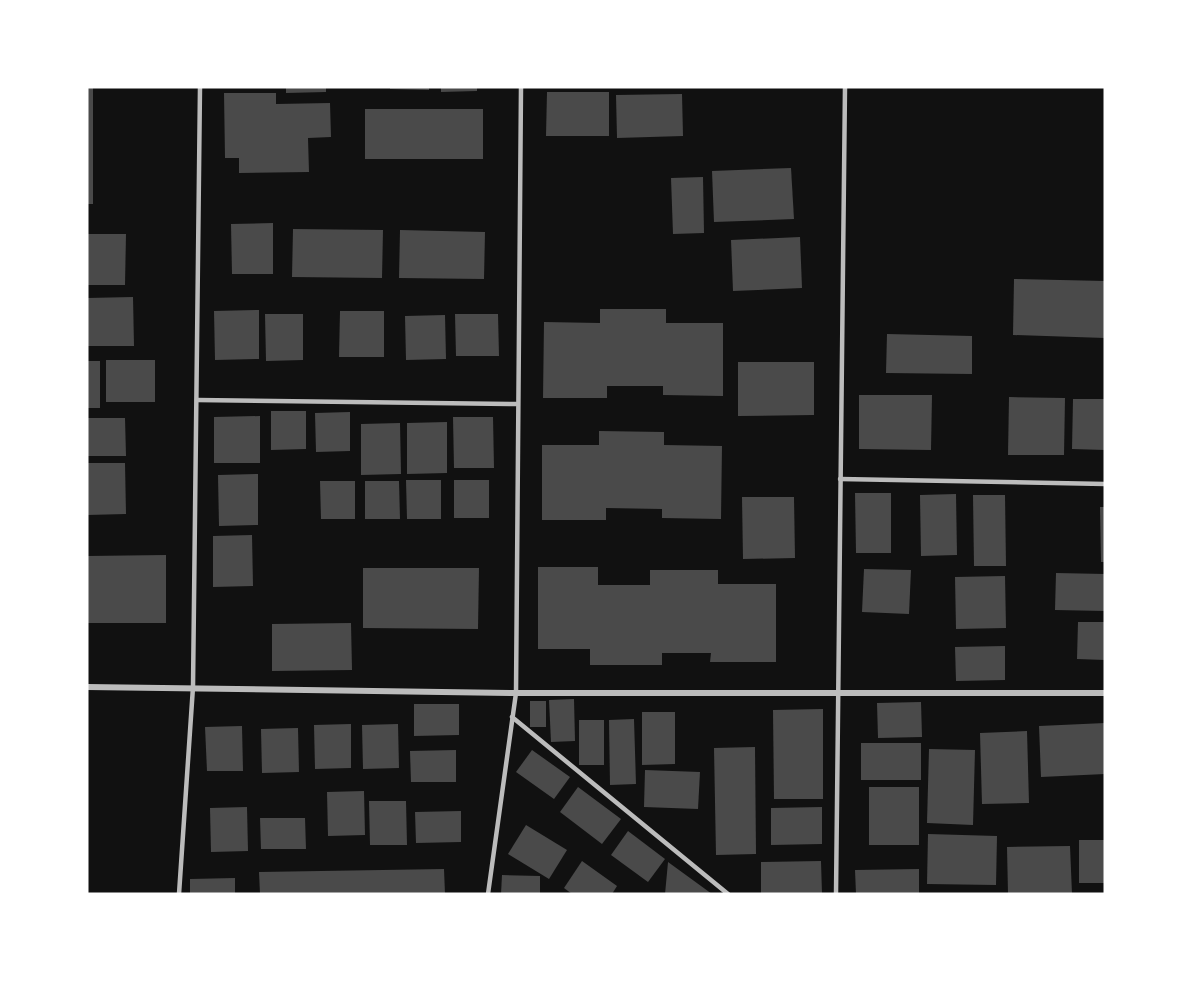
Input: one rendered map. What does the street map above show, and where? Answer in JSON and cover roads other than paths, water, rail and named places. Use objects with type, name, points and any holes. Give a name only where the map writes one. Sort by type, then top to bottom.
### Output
[{"type":"street","points":[[87,687],[516,693],[1105,693]]},
{"type":"lane","points":[[179,894],[193,687],[200,87]]},
{"type":"lane","points":[[488,894],[516,693],[516,404],[521,87]]},
{"type":"lane","points":[[836,894],[845,87]]},
{"type":"lane","points":[[197,400],[516,404]]},
{"type":"lane","points":[[840,479],[1105,484]]},
{"type":"lane","points":[[512,717],[728,894]]}]
